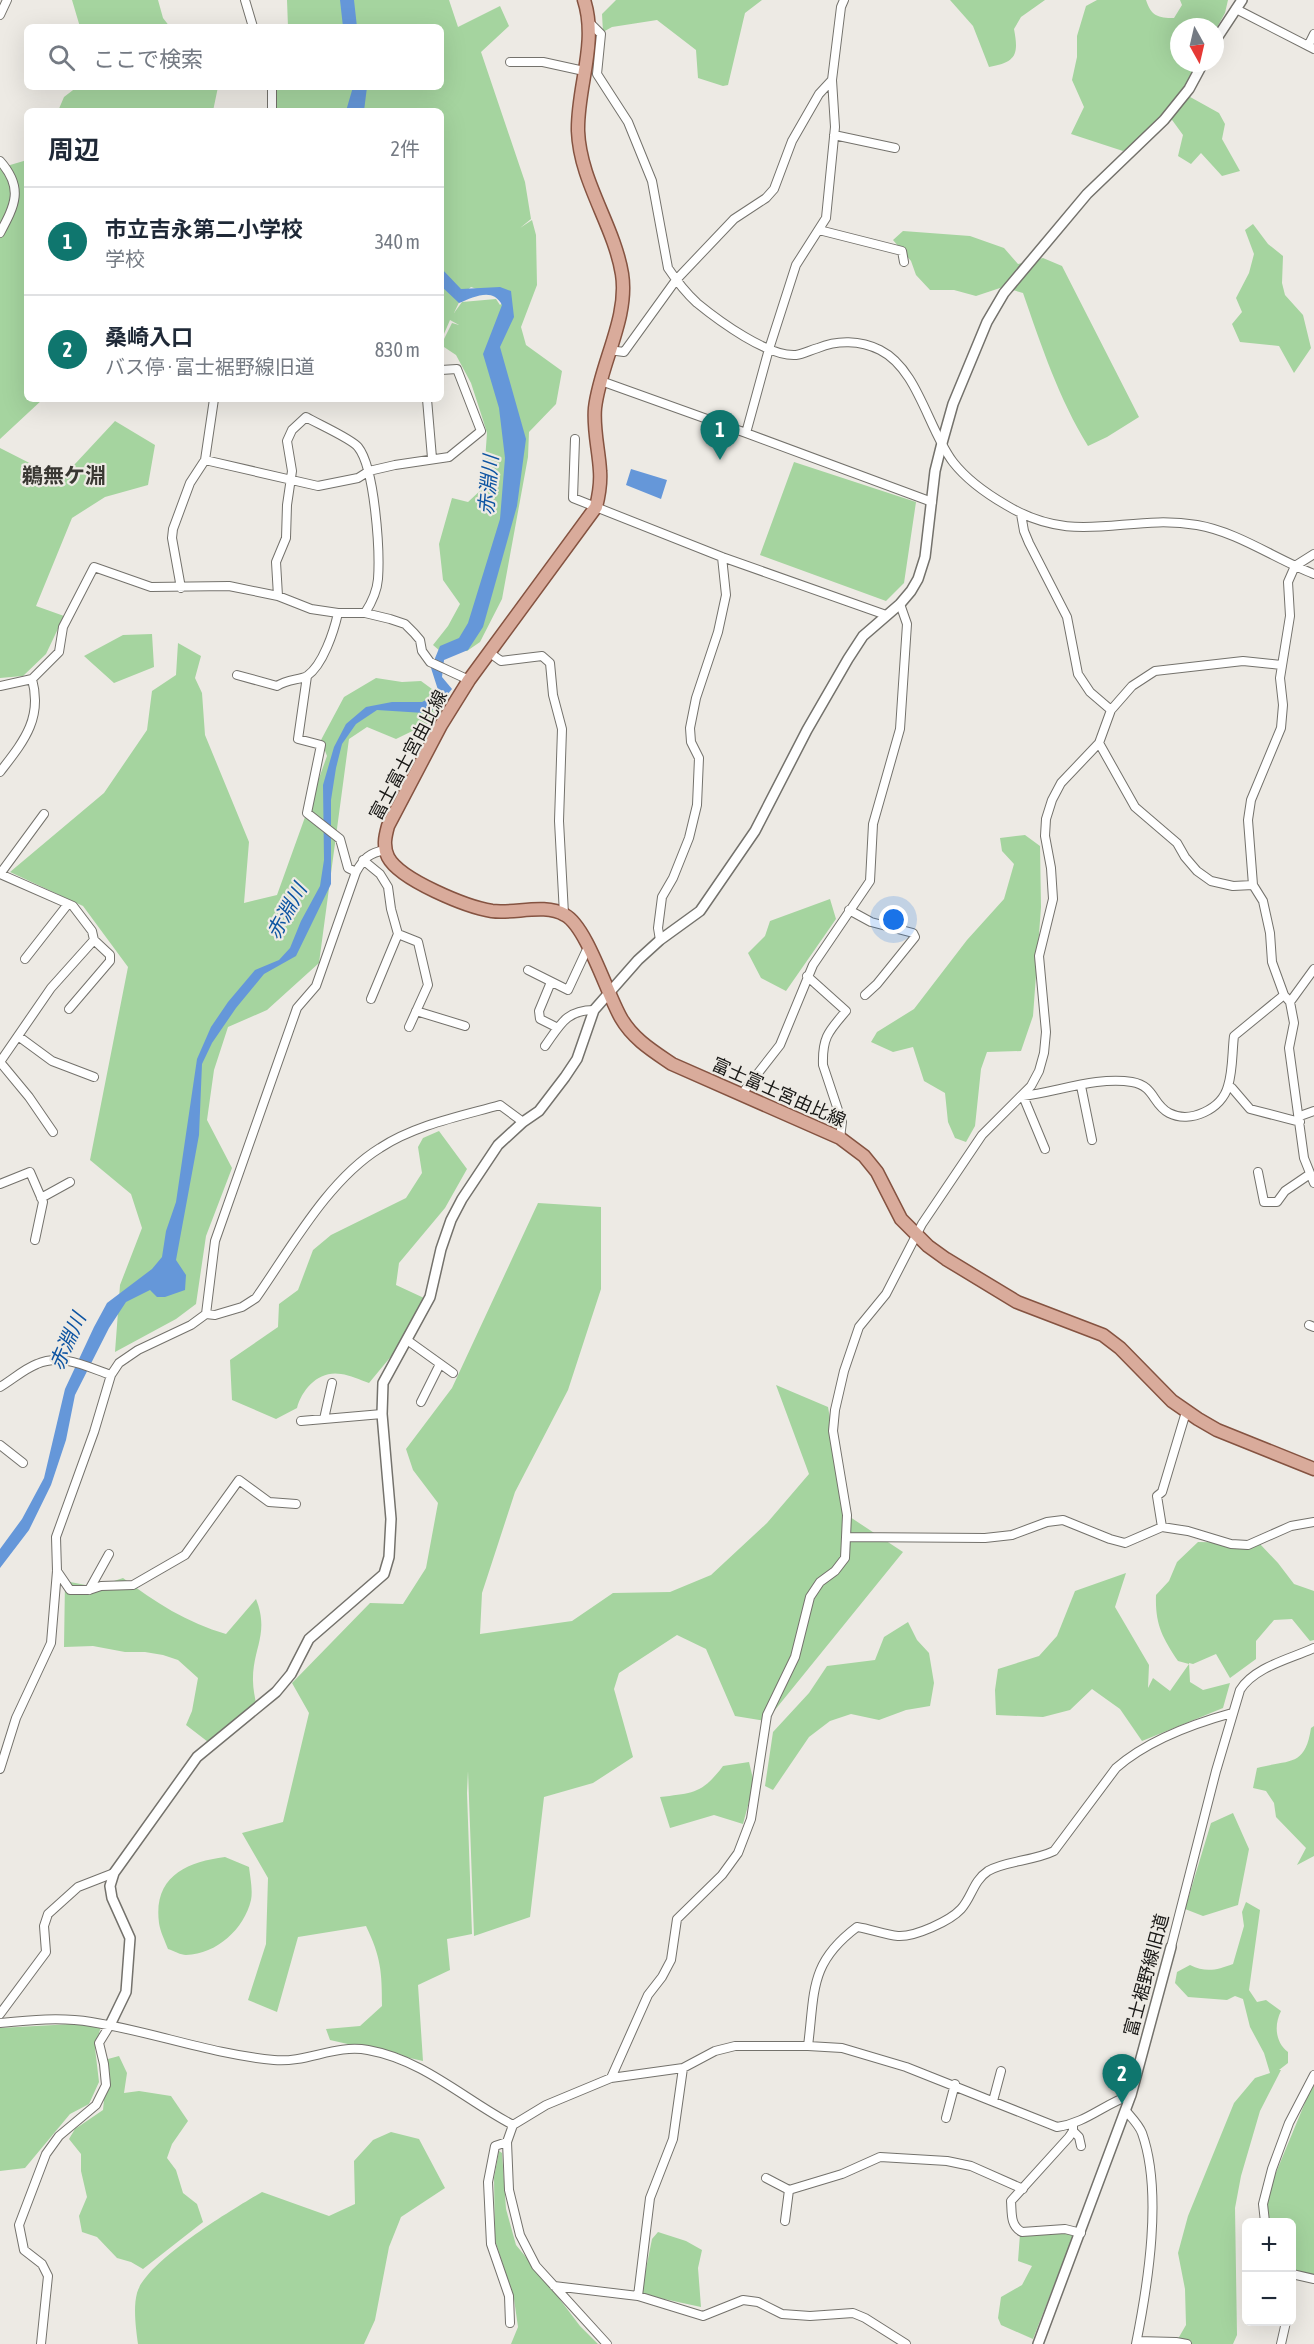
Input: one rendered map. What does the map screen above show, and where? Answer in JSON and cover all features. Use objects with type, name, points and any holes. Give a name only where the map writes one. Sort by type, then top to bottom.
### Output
[{"type":"main road","name":"富士富士宮由比線","points":[[584,0],[589,22],[578,130],[580,155],[618,258],[623,290],[622,308],[595,409],[601,473],[596,507],[469,680],[441,725],[388,826],[384,841],[389,859],[397,869],[418,882],[475,907],[494,911],[540,910],[564,914],[574,921],[622,1021],[640,1041],[654,1052],[672,1064],[840,1138],[864,1156],[877,1172],[901,1219],[946,1259],[1017,1302],[1103,1335],[1120,1348],[1167,1397],[1186,1412],[1217,1430],[1314,1469]]},
{"type":"street","points":[[0,15],[7,0]]},
{"type":"street","points":[[245,0],[252,24]]},
{"type":"street","points":[[747,433],[796,265],[826,218],[834,135],[832,80],[841,7],[844,0]]},
{"type":"street","points":[[1224,27],[1242,0]]},
{"type":"street","points":[[1236,9],[1311,48],[1314,34]]},
{"type":"street","points":[[589,22],[601,34],[597,75],[628,122],[652,181],[668,268],[696,302],[731,327],[770,349],[786,355],[799,354],[832,343],[846,342],[869,345],[880,350],[897,363],[907,375],[952,461],[988,494],[1022,514],[1054,525],[1084,529],[1141,525],[1195,525],[1214,529],[1314,574]]},
{"type":"street","points":[[510,62],[543,62],[584,71]]},
{"type":"street","points":[[41,2344],[48,2276],[42,2264],[24,2250],[19,2225],[46,2154],[59,2136],[96,2105],[106,2085],[99,2043],[126,1992],[130,1938],[112,1898],[110,1886],[114,1873],[197,1757],[276,1692],[291,1674],[309,1639],[384,1574],[389,1557],[391,1519],[382,1413],[383,1383],[430,1297],[441,1249],[451,1220],[462,1199],[498,1145],[539,1111],[577,1059],[594,1010],[638,960],[660,939],[700,911],[755,831],[807,730],[848,659],[864,636],[900,604],[918,579],[925,557],[935,471],[942,443],[953,404],[987,322],[1004,293],[1087,194],[1164,120],[1189,89],[1198,72]]},
{"type":"street","points":[[609,350],[624,352],[676,280],[734,219],[766,198],[774,189],[792,141],[819,94],[832,80]]},
{"type":"street","points":[[272,90],[272,108]]},
{"type":"street","points":[[834,135],[895,148]]},
{"type":"street","points":[[0,162],[11,178],[17,194],[0,233]]},
{"type":"street","points":[[819,230],[902,251],[904,262]]},
{"type":"street","points":[[205,460],[318,486],[358,478],[369,471],[432,458],[449,457],[481,430],[458,369],[444,370]]},
{"type":"street","points":[[601,381],[932,502]]},
{"type":"street","points":[[181,588],[172,538],[173,529],[190,483],[205,460],[214,402]]},
{"type":"street","points":[[427,402],[432,458]]},
{"type":"street","points":[[278,596],[276,562],[286,538],[292,471],[287,441],[292,430],[306,417],[358,446],[369,471],[378,579],[374,598],[365,613]]},
{"type":"street","points":[[575,439],[573,498],[722,558],[886,615]]},
{"type":"street","points":[[1022,514],[1024,531],[1029,543],[1067,617],[1078,674],[1090,692],[1111,710]]},
{"type":"street","points":[[1314,554],[1295,566],[1288,582],[1290,616],[1281,665],[1281,728],[1251,800],[1248,820],[1253,885],[1263,901],[1270,933],[1272,962],[1287,998],[1294,1023],[1289,1048],[1304,1158],[1314,1183]]},
{"type":"street","points":[[660,939],[658,928],[662,897],[673,878],[689,838],[698,805],[699,758],[691,741],[690,728],[696,698],[718,632],[726,595],[722,558]]},
{"type":"street","points":[[0,686],[32,679],[59,652],[63,627],[94,567],[151,587],[230,585],[278,596],[311,609],[338,613],[365,613],[405,624],[420,640],[422,651],[430,662],[469,680]]},
{"type":"street","points":[[741,1095],[780,1045],[796,1010],[807,976],[870,881],[873,824],[900,729],[907,624],[900,604]]},
{"type":"street","points":[[338,613],[322,658],[307,676],[298,739],[321,745],[307,813],[340,839],[348,868],[356,872]]},
{"type":"street","points":[[490,653],[501,661],[542,656],[550,663],[552,695],[561,729],[559,821],[564,914]]},
{"type":"street","points":[[611,2078],[648,1995],[662,1977],[671,1960],[677,1919],[722,1875],[738,1852],[751,1819],[767,1715],[795,1658],[810,1597],[820,1582],[835,1571],[845,1558],[846,1515],[833,1431],[835,1410],[849,1353],[859,1327],[886,1294],[917,1234],[982,1135],[1023,1096],[1039,1071],[1046,1032],[1039,956],[1053,899],[1046,836],[1046,819],[1052,800],[1061,783],[1098,743],[1111,710],[1132,686],[1155,671],[1243,661],[1281,665]]},
{"type":"street","points":[[237,675],[277,686],[286,680],[307,676]]},
{"type":"street","points":[[0,772],[26,738],[34,715],[36,693],[32,679]]},
{"type":"street","points":[[1098,743],[1135,807],[1177,843],[1197,871],[1212,881],[1233,886],[1253,885]]},
{"type":"street","points":[[44,814],[0,874],[73,906],[92,931],[94,940],[110,955],[110,961],[69,1009]]},
{"type":"street","points":[[206,1314],[214,1241],[296,1012],[316,986],[356,872],[371,852],[385,850]]},
{"type":"street","points":[[363,860],[380,874],[388,887],[398,934],[371,999]]},
{"type":"street","points":[[25,959],[68,904]]},
{"type":"street","points":[[849,910],[871,922],[913,933],[915,937],[877,984],[865,995]]},
{"type":"street","points":[[398,934],[418,942],[428,985],[409,1027]]},
{"type":"street","points":[[53,1132],[29,1097],[0,1062],[51,988],[94,940]]},
{"type":"street","points":[[528,970],[568,990],[588,947]]},
{"type":"street","points":[[1023,1096],[1109,1082],[1130,1082],[1141,1084],[1153,1093],[1160,1106],[1170,1114],[1187,1118],[1198,1116],[1213,1107],[1228,1087],[1234,1036],[1287,998],[1314,969]]},
{"type":"street","points":[[807,976],[846,1011],[826,1034],[822,1056],[842,1122],[840,1138]]},
{"type":"street","points":[[551,982],[539,1011],[540,1019],[558,1028]]},
{"type":"street","points":[[545,1046],[564,1019],[580,1010],[594,1010]]},
{"type":"street","points":[[416,1011],[465,1026]]},
{"type":"street","points":[[18,1036],[52,1061],[94,1077]]},
{"type":"street","points":[[1081,1086],[1092,1140]]},
{"type":"street","points":[[1228,1087],[1250,1109],[1300,1119],[1314,1111]]},
{"type":"street","points":[[1023,1096],[1045,1149]]},
{"type":"street","points":[[0,1769],[16,1718],[51,1643],[57,1571],[56,1538],[94,1432],[111,1375],[119,1363],[138,1350],[191,1325],[206,1314],[215,1315],[242,1307],[256,1298],[333,1190],[358,1163],[382,1146],[415,1131],[500,1105],[523,1122]]},
{"type":"street","points":[[0,1184],[30,1172],[43,1202],[35,1240]]},
{"type":"street","points":[[1258,1172],[1264,1202],[1270,1203],[1277,1202],[1285,1191],[1310,1174]]},
{"type":"street","points":[[41,1198],[70,1182]]},
{"type":"street","points":[[407,1340],[453,1373]]},
{"type":"street","points":[[0,1388],[36,1364],[49,1360],[64,1359],[111,1375]]},
{"type":"street","points":[[421,1402],[440,1364]]},
{"type":"street","points":[[324,1419],[332,1383]]},
{"type":"street","points":[[1162,1527],[1157,1496],[1162,1492],[1186,1412]]},
{"type":"street","points":[[302,1421],[382,1413]]},
{"type":"street","points":[[0,1445],[23,1462]]},
{"type":"street","points":[[57,1571],[70,1590],[89,1590],[101,1586],[133,1586],[185,1556],[239,1480],[269,1502],[296,1504]]},
{"type":"street","points":[[846,1537],[985,1538],[1012,1535],[1047,1522],[1063,1520],[1125,1543],[1162,1527],[1188,1531],[1231,1544],[1248,1545],[1291,1526],[1314,1522]]},
{"type":"street","points":[[89,1590],[109,1554]]},
{"type":"street","name":"富士裾野線旧道","points":[[1038,2344],[1131,2095],[1240,1690],[1246,1680],[1258,1672],[1314,1648]]},
{"type":"street","points":[[808,2046],[818,1972],[826,1956],[842,1938],[857,1927],[898,1936],[916,1934],[947,1919],[962,1908],[978,1878],[990,1870],[1039,1858],[1054,1851],[1116,1768],[1128,1757],[1151,1744],[1232,1713]]},
{"type":"street","points":[[0,2014],[46,1952],[44,1926],[48,1914],[78,1887],[114,1873]]},
{"type":"street","points":[[0,2023],[88,2021],[223,2054],[274,2060],[304,2060],[320,2053],[343,2049],[368,2050],[426,2070],[478,2106],[513,2125]]},
{"type":"street","points":[[607,2344],[536,2266],[520,2235],[509,2190],[507,2142],[513,2125],[546,2105],[611,2078],[683,2068],[715,2051],[735,2046],[808,2046],[842,2048],[859,2052],[955,2084],[1057,2127],[1073,2128]]},
{"type":"street","points":[[638,2296],[650,2198],[673,2139],[683,2068]]},
{"type":"street","points":[[993,2101],[1001,2072]]},
{"type":"street","points":[[1264,2218],[1263,2204],[1272,2169],[1289,2123],[1314,2075]]},
{"type":"street","points":[[946,2118],[955,2084]]},
{"type":"street","points":[[1081,2233],[1065,2229],[1022,2232],[1017,2230],[1012,2222],[1011,2201],[1073,2128],[1117,2100],[1131,2095]]},
{"type":"street","points":[[1126,2110],[1142,2132],[1152,2204],[1149,2264],[1136,2343],[1187,2344]]},
{"type":"street","points":[[1073,2128],[1079,2137],[1081,2146]]},
{"type":"street","points":[[507,2142],[495,2146],[488,2182],[488,2208],[491,2244],[509,2296],[510,2324]]},
{"type":"street","points":[[766,2178],[789,2190],[842,2174],[880,2157],[947,2161],[971,2166],[1023,2189]]},
{"type":"street","points":[[785,2222],[789,2190]]},
{"type":"street","points":[[1296,2275],[1314,2279]]},
{"type":"street","points":[[554,2286],[638,2296],[703,2316],[743,2300],[758,2302],[782,2314],[810,2316],[853,2313],[906,2344]]},
{"type":"street","points":[[1281,2344],[1285,2326]]},
{"type":"green space","points":[[72,0],[158,0],[163,18],[168,24],[79,24]]},
{"type":"green space","points":[[287,0],[449,0],[458,27],[500,6],[509,26],[481,52],[525,182],[531,219],[520,228],[532,220],[536,235],[537,285],[521,327],[526,345],[562,371],[556,404],[529,432],[528,457],[502,599],[480,642],[467,651],[440,651],[433,645],[448,626],[460,604],[443,580],[439,544],[452,498],[468,502],[483,488],[487,433],[471,383],[456,355],[444,347],[444,339],[452,323],[459,325],[450,320],[444,334],[444,108],[272,108],[277,90],[444,90],[444,24],[288,24]],"holes":[[[471,287],[506,299],[500,305],[496,299],[462,302],[454,313],[463,294]]]},
{"type":"green space","points":[[616,0],[762,0],[745,13],[728,85],[723,86],[698,78],[696,50],[657,20],[612,27],[603,32],[602,14]]},
{"type":"green space","points":[[950,0],[1045,0],[1021,17],[1014,29],[1016,45],[1014,56],[1005,63],[989,67],[973,26]]},
{"type":"green space","points":[[1097,0],[1146,0],[1150,10],[1156,15],[1174,18],[1170,18],[1170,72],[1194,72],[1183,93],[1219,113],[1225,124],[1222,139],[1240,171],[1222,176],[1201,153],[1191,164],[1178,156],[1183,135],[1167,113],[1137,142],[1123,151],[1071,134],[1084,107],[1072,80],[1077,57],[1077,36],[1086,6]]},
{"type":"green space","points":[[1180,0],[1228,0],[1222,18],[1174,18],[1182,5]]},
{"type":"green space","points":[[73,90],[217,90],[214,108],[59,108],[64,97]]},
{"type":"green space","points":[[24,161],[24,402],[40,402],[0,439],[0,168]]},
{"type":"green space","points":[[1253,224],[1268,244],[1283,256],[1282,283],[1285,295],[1303,315],[1311,348],[1294,373],[1279,346],[1240,342],[1232,324],[1242,312],[1236,298],[1249,273],[1254,254],[1245,230]]},
{"type":"green space","points":[[903,231],[970,236],[1004,248],[1018,264],[1043,258],[1062,266],[1139,417],[1088,446],[1059,391],[1023,293],[1003,287],[976,296],[954,290],[930,290],[916,275],[911,261],[893,240]]},
{"type":"green space","points":[[115,421],[155,445],[148,485],[105,497],[72,518],[36,606],[64,616],[46,654],[23,676],[0,678],[0,448],[61,479]]},
{"type":"green space","points":[[794,462],[916,502],[904,583],[886,601],[760,555]]},
{"type":"green space","points":[[152,634],[154,667],[114,683],[84,656],[123,635]]},
{"type":"green space","points":[[178,643],[201,656],[195,678],[202,693],[205,735],[249,842],[244,903],[277,895],[327,756],[321,740],[344,697],[376,678],[402,682],[421,681],[447,700],[435,720],[396,739],[367,727],[349,739],[319,963],[267,1010],[228,1027],[214,1070],[207,1120],[232,1168],[206,1236],[196,1304],[176,1319],[115,1352],[120,1285],[142,1228],[131,1194],[90,1160],[128,967],[83,906],[10,872],[104,793],[147,730],[152,691],[176,675]]},
{"type":"green space","points":[[1025,835],[1040,846],[1041,907],[1033,1016],[1021,1051],[987,1052],[981,1069],[975,1126],[966,1142],[955,1138],[948,1122],[945,1093],[924,1081],[913,1047],[893,1052],[871,1042],[877,1032],[914,1009],[967,940],[1004,899],[1014,864],[1002,851],[1000,838]]},
{"type":"green space","points":[[830,899],[836,919],[786,991],[761,978],[748,953],[765,936],[770,921]]},
{"type":"green space","points":[[439,1131],[467,1169],[445,1208],[399,1263],[396,1285],[424,1298],[393,1354],[369,1383],[341,1374],[319,1378],[307,1388],[297,1408],[276,1419],[232,1400],[230,1360],[278,1327],[279,1304],[298,1290],[313,1250],[331,1235],[406,1198],[422,1173],[418,1147],[423,1138]]},
{"type":"green space","points":[[538,1203],[601,1207],[601,1289],[568,1390],[515,1492],[482,1593],[480,1634],[572,1621],[613,1593],[670,1592],[711,1575],[767,1523],[809,1474],[776,1385],[828,1407],[847,1515],[903,1552],[766,1721],[735,1716],[706,1649],[677,1635],[619,1673],[614,1689],[633,1757],[593,1783],[544,1797],[530,1917],[474,1936],[468,1771],[472,1934],[447,1939],[450,1970],[418,1985],[423,2061],[330,2040],[326,2029],[360,2026],[382,2006],[380,1965],[366,1926],[298,1937],[277,2012],[248,2000],[266,1944],[268,1878],[242,1833],[283,1822],[309,1713],[292,1683],[370,1603],[403,1604],[426,1568],[438,1503],[413,1470],[406,1449],[452,1388]]},
{"type":"green space","points":[[1198,1542],[1259,1543],[1294,1584],[1314,1591],[1314,1640],[1310,1641],[1292,1619],[1274,1620],[1256,1641],[1256,1659],[1230,1678],[1216,1654],[1193,1664],[1189,1663],[1190,1682],[1203,1690],[1230,1683],[1223,1708],[1142,1741],[1120,1709],[1092,1689],[1070,1710],[1043,1717],[996,1715],[995,1690],[998,1669],[1039,1656],[1057,1636],[1075,1591],[1126,1573],[1115,1607],[1149,1665],[1148,1688],[1153,1678],[1170,1691],[1189,1664],[1178,1661],[1164,1637],[1158,1622],[1156,1595],[1169,1581],[1177,1562]]},
{"type":"green space","points":[[123,1578],[172,1611],[226,1634],[256,1599],[260,1611],[261,1632],[253,1670],[256,1704],[212,1745],[186,1725],[192,1711],[198,1678],[178,1660],[145,1652],[125,1652],[93,1646],[64,1647],[65,1581],[96,1587]]},
{"type":"green space","points":[[908,1622],[917,1640],[929,1653],[934,1683],[930,1706],[906,1710],[879,1720],[851,1714],[830,1721],[809,1737],[773,1790],[765,1786],[773,1732],[809,1693],[827,1666],[875,1660],[884,1637]]},
{"type":"green space","points":[[1314,1726],[1314,1856],[1297,1865],[1306,1848],[1276,1817],[1274,1803],[1266,1791],[1253,1788],[1257,1768],[1287,1762],[1300,1756],[1305,1750],[1311,1728]]},
{"type":"green space","points":[[749,1762],[754,1783],[743,1824],[714,1815],[670,1828],[660,1797],[689,1793],[703,1787],[723,1766]]},
{"type":"green space","points":[[1233,1813],[1249,1849],[1238,1905],[1203,1916],[1185,1909],[1211,1823]]},
{"type":"green space","points":[[225,1857],[249,1867],[252,1896],[242,1921],[228,1938],[208,1950],[186,1955],[168,1949],[160,1926],[159,1907],[161,1894],[167,1883],[185,1868]]},
{"type":"green space","points":[[1246,1902],[1260,1910],[1249,1990],[1257,2002],[1266,2000],[1281,2011],[1277,2022],[1277,2033],[1280,2043],[1288,2052],[1288,2063],[1279,2070],[1281,2070],[1260,2111],[1241,2176],[1235,2208],[1237,2335],[1233,2344],[1175,2344],[1186,2325],[1185,2289],[1178,2253],[1188,2216],[1234,2103],[1255,2078],[1270,2073],[1264,2053],[1250,2027],[1243,1999],[1235,1996],[1227,2000],[1188,1997],[1175,1983],[1177,1972],[1190,1965],[1212,1970],[1233,1964],[1244,1926],[1242,1912]]},
{"type":"green space","points":[[72,2024],[101,2026],[95,2048],[99,2082],[89,2104],[70,2114],[25,2168],[0,2171],[0,2028]]},
{"type":"green space","points":[[119,2056],[127,2073],[124,2093],[139,2091],[171,2096],[188,2121],[172,2144],[167,2158],[176,2170],[183,2193],[197,2204],[203,2222],[143,2269],[117,2258],[97,2237],[82,2232],[79,2216],[87,2197],[81,2171],[81,2154],[69,2139],[75,2129],[103,2110],[108,2059]]},
{"type":"green space","points":[[1314,2081],[1314,2275],[1296,2271],[1296,2218],[1267,2218],[1263,2204]]},
{"type":"green space","points":[[391,2132],[419,2139],[445,2188],[401,2217],[389,2247],[375,2320],[364,2344],[138,2344],[135,2312],[137,2293],[156,2266],[173,2251],[262,2192],[329,2216],[355,2204],[354,2161],[373,2140]]},
{"type":"green space","points":[[499,2151],[502,2153],[506,2209],[516,2245],[580,2326],[598,2344],[511,2344],[518,2327],[514,2299],[495,2240],[494,2178]]},
{"type":"green space","points":[[658,2232],[686,2241],[702,2250],[698,2268],[701,2307],[641,2294],[652,2239]]},
{"type":"green space","points":[[1056,2232],[1074,2234],[1033,2339],[1001,2325],[998,2318],[1001,2297],[1022,2285],[1032,2266],[1018,2261],[1020,2234]]},
{"type":"water","points":[[340,0],[354,0],[357,24],[343,24]]},
{"type":"water","points":[[352,90],[367,90],[364,108],[347,108]]},
{"type":"water","points":[[444,271],[461,289],[500,287],[511,291],[514,317],[500,347],[526,439],[517,506],[483,627],[468,650],[444,660],[442,677],[452,689],[436,708],[424,713],[377,710],[356,724],[342,744],[331,800],[331,884],[296,956],[264,974],[236,1008],[212,1043],[202,1064],[199,1135],[176,1260],[186,1275],[185,1290],[165,1297],[157,1297],[150,1290],[126,1302],[109,1328],[75,1395],[66,1440],[51,1485],[29,1530],[0,1568],[0,1549],[22,1519],[44,1478],[65,1389],[94,1327],[107,1303],[152,1269],[162,1257],[166,1231],[176,1202],[197,1059],[211,1027],[228,1002],[255,970],[279,960],[290,948],[301,921],[320,886],[324,860],[323,785],[334,747],[346,724],[366,707],[392,702],[422,702],[439,693],[431,668],[440,646],[459,638],[468,623],[500,519],[505,458],[499,408],[483,354],[502,305],[494,296],[488,295],[477,296],[459,303],[444,289]]},
{"type":"water","points":[[631,469],[667,480],[661,499],[626,485]]},
{"type":"place","name":"市立吉永第二小学校","points":[[720,460]]},
{"type":"place","name":"桑崎入口","points":[[1122,2104]]},
{"type":"district","name":"鵜無ケ淵","points":[[64,475]]},
{"type":"water label","name":"赤淵川","points":[[488,485]]},
{"type":"water label","name":"赤淵川","points":[[286,911]]},
{"type":"water label","name":"赤淵川","points":[[67,1341]]}]
